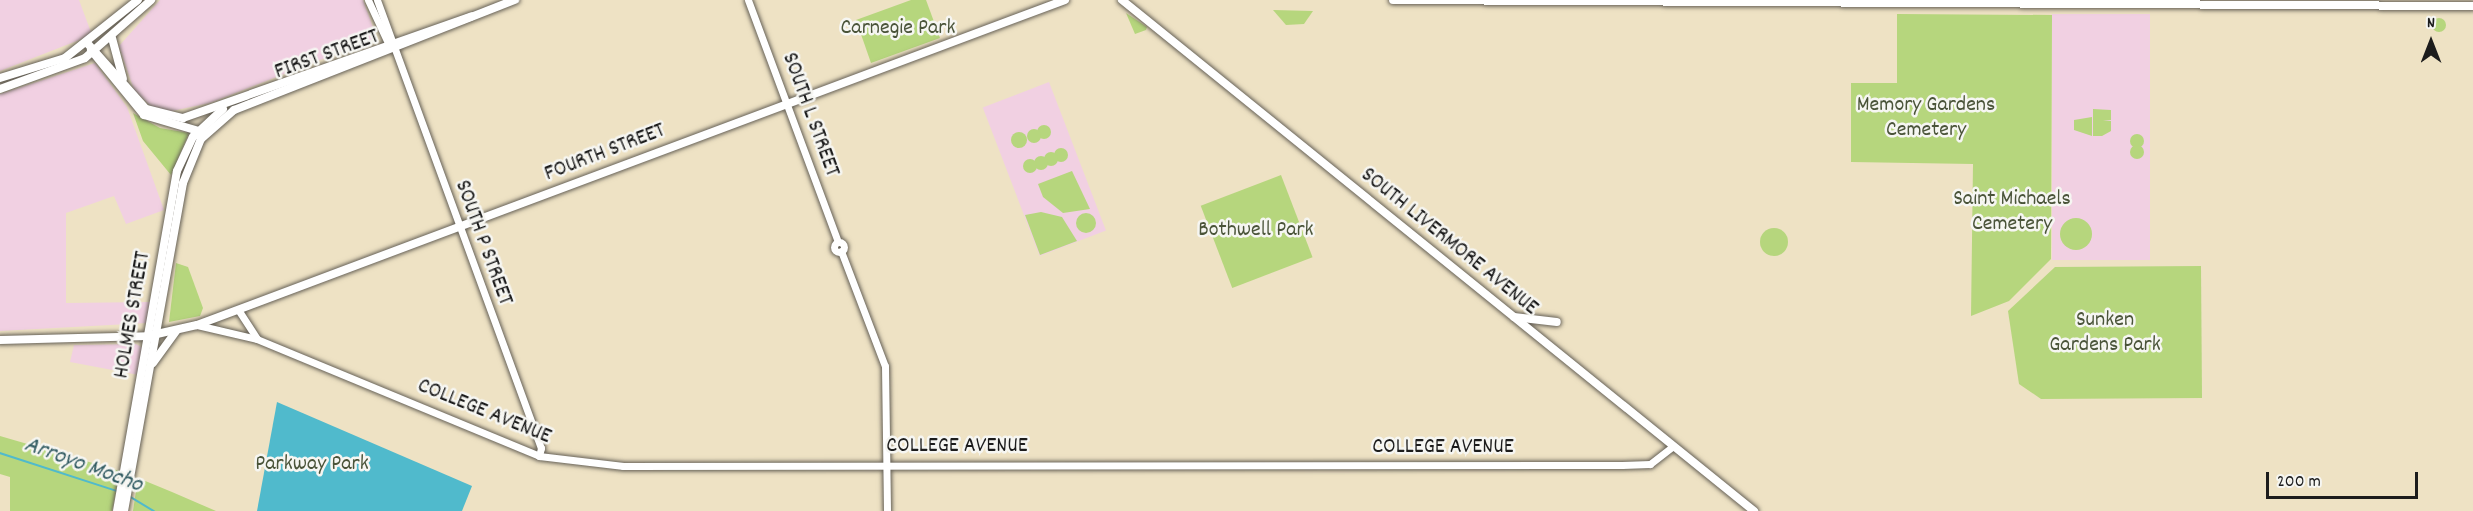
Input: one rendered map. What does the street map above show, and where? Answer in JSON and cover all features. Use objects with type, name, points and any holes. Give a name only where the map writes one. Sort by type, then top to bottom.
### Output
[{"type":"main road","points":[[0,78],[65,58],[88,44],[138,0]]},
{"type":"main road","points":[[0,89],[67,69],[112,38],[151,0]]},
{"type":"main road","name":"FIRST STREET","points":[[155,117],[183,118],[231,104],[515,0]]},
{"type":"main road","name":"FOURTH STREET","points":[[0,340],[153,335],[197,326],[1065,0]]},
{"type":"main road","name":"SOUTH LIVERMORE AVENUE","points":[[1122,0],[1754,511]]},
{"type":"main road","points":[[1393,0],[2473,6]]},
{"type":"main road","points":[[112,38],[124,82]]},
{"type":"main road","points":[[88,44],[132,105],[155,117],[202,132]]},
{"type":"main road","name":"FIRST STREET","points":[[202,132],[234,110],[390,46]]},
{"type":"main road","points":[[94,52],[155,117]]},
{"type":"main road","name":"FIRST STREET","points":[[202,132],[231,104]]},
{"type":"main road","name":"HOLMES STREET","points":[[122,508],[186,170],[202,132]]},
{"type":"main road","points":[[1514,317],[1557,322]]},
{"type":"main road","points":[[151,366],[176,331]]},
{"type":"main road","name":"HOLMES STREET","points":[[127,480],[151,366],[153,335]]},
{"type":"street","name":"SOUTH P STREET","points":[[368,0],[390,46],[459,228],[541,448],[539,456]]},
{"type":"street","name":"SOUTH P STREET","points":[[377,0],[390,46]]},
{"type":"street","name":"SOUTH L STREET","points":[[748,0],[838,242],[835,247],[841,251],[885,366],[886,465]]},
{"type":"street","points":[[238,310],[240,335]]},
{"type":"street","points":[[238,310],[257,339]]},
{"type":"street","name":"COLLEGE AVENUE","points":[[197,326],[257,339],[539,456],[623,466],[1630,465],[1650,464],[1673,446]]},
{"type":"street","points":[[886,465],[887,511]]},
{"type":"shaded area","points":[[0,0],[79,0],[92,35],[0,71]]},
{"type":"shaded area","points":[[160,0],[363,0],[377,38],[210,103],[167,112],[153,108],[134,90],[119,46]]},
{"type":"shaded area","points":[[2052,14],[2150,14],[2150,260],[2052,260]]},
{"type":"shaded area","points":[[95,63],[127,107],[164,210],[126,224],[114,196],[66,213],[66,303],[150,302],[147,323],[0,331],[0,94]]},
{"type":"shaded area","points":[[1049,82],[1106,230],[1040,256],[983,107]]},
{"type":"shaded area","points":[[136,344],[143,348],[139,375],[70,362],[74,345]]},
{"type":"green space","name":"Carnegie Park","points":[[911,0],[926,0],[940,38],[871,63],[856,20]]},
{"type":"green space","points":[[1273,10],[1313,11],[1304,24],[1286,25]]},
{"type":"green space","points":[[1126,13],[1147,27],[1146,30],[1135,34]]},
{"type":"green space","points":[[1897,14],[2052,15],[2051,259],[2009,301],[1971,316],[1973,164],[1851,162],[1851,83],[1897,83]]},
{"type":"green space","points":[[2436,18],[2442,18],[2446,25],[2442,32],[2436,32],[2432,28],[2432,22]]},
{"type":"green space","points":[[2093,109],[2111,110],[2111,120],[2103,120],[2111,121],[2111,131],[2102,136],[2093,136]]},
{"type":"green space","points":[[133,113],[160,128],[189,133],[171,175],[143,141]]},
{"type":"green space","points":[[2092,117],[2092,136],[2074,130],[2074,120]]},
{"type":"green space","points":[[1044,125],[1049,127],[1051,132],[1049,137],[1044,139],[1039,137],[1037,132],[1039,127]]},
{"type":"green space","points":[[1034,129],[1039,131],[1041,136],[1039,141],[1034,143],[1029,141],[1027,136],[1029,131]]},
{"type":"green space","points":[[1016,132],[1022,132],[1027,140],[1025,146],[1016,148],[1011,143],[1011,137]]},
{"type":"green space","points":[[2134,134],[2140,134],[2144,141],[2140,148],[2134,148],[2130,144],[2130,138]]},
{"type":"green space","points":[[2134,145],[2140,145],[2144,152],[2140,159],[2134,159],[2130,155],[2130,149]]},
{"type":"green space","points":[[1061,148],[1066,150],[1068,155],[1066,160],[1061,162],[1056,160],[1054,155],[1056,150]]},
{"type":"green space","points":[[1051,152],[1056,154],[1058,159],[1056,164],[1051,166],[1046,164],[1044,159],[1046,154]]},
{"type":"green space","points":[[1041,156],[1046,158],[1048,163],[1046,168],[1041,170],[1036,168],[1034,163],[1036,158]]},
{"type":"green space","points":[[1030,159],[1035,161],[1037,166],[1035,171],[1030,173],[1025,171],[1023,166],[1025,161]]},
{"type":"green space","points":[[1072,171],[1090,209],[1063,213],[1043,197],[1038,184]]},
{"type":"green space","name":"Bothwell Park","points":[[1281,175],[1313,257],[1232,288],[1201,206]]},
{"type":"green space","points":[[1041,212],[1062,217],[1077,241],[1040,255],[1025,215]]},
{"type":"green space","points":[[1082,213],[1090,213],[1096,219],[1096,227],[1090,233],[1082,233],[1076,227],[1076,219]]},
{"type":"green space","points":[[2076,218],[2087,223],[2092,234],[2087,245],[2076,250],[2065,245],[2060,234],[2065,223]]},
{"type":"green space","points":[[1774,228],[1784,232],[1788,242],[1784,252],[1774,256],[1764,252],[1760,242],[1764,232]]},
{"type":"green space","points":[[176,263],[188,267],[203,308],[200,316],[169,322]]},
{"type":"green space","name":"Sunken Gardens Park","points":[[2201,266],[2202,398],[2041,399],[2019,384],[2008,311],[2055,267]]},
{"type":"green space","points":[[0,436],[120,471],[112,511],[10,511],[10,477],[0,474]]},
{"type":"green space","name":"Parkway Park","points":[[138,478],[172,492],[216,511],[133,511]]},
{"type":"water","name":"Parkway Park","points":[[277,402],[472,486],[462,511],[257,511]]},
{"type":"waterway","name":"Arroyo Mocho","points":[[0,453],[117,491]]},
{"type":"waterway","name":"Arroyo Mocho","points":[[129,496],[154,511]]},
{"type":"park label","name":"Memory Gardens Cemetery","points":[[1926,118]]},
{"type":"park label","name":"Saint Michaels Cemetery","points":[[2012,212]]}]
